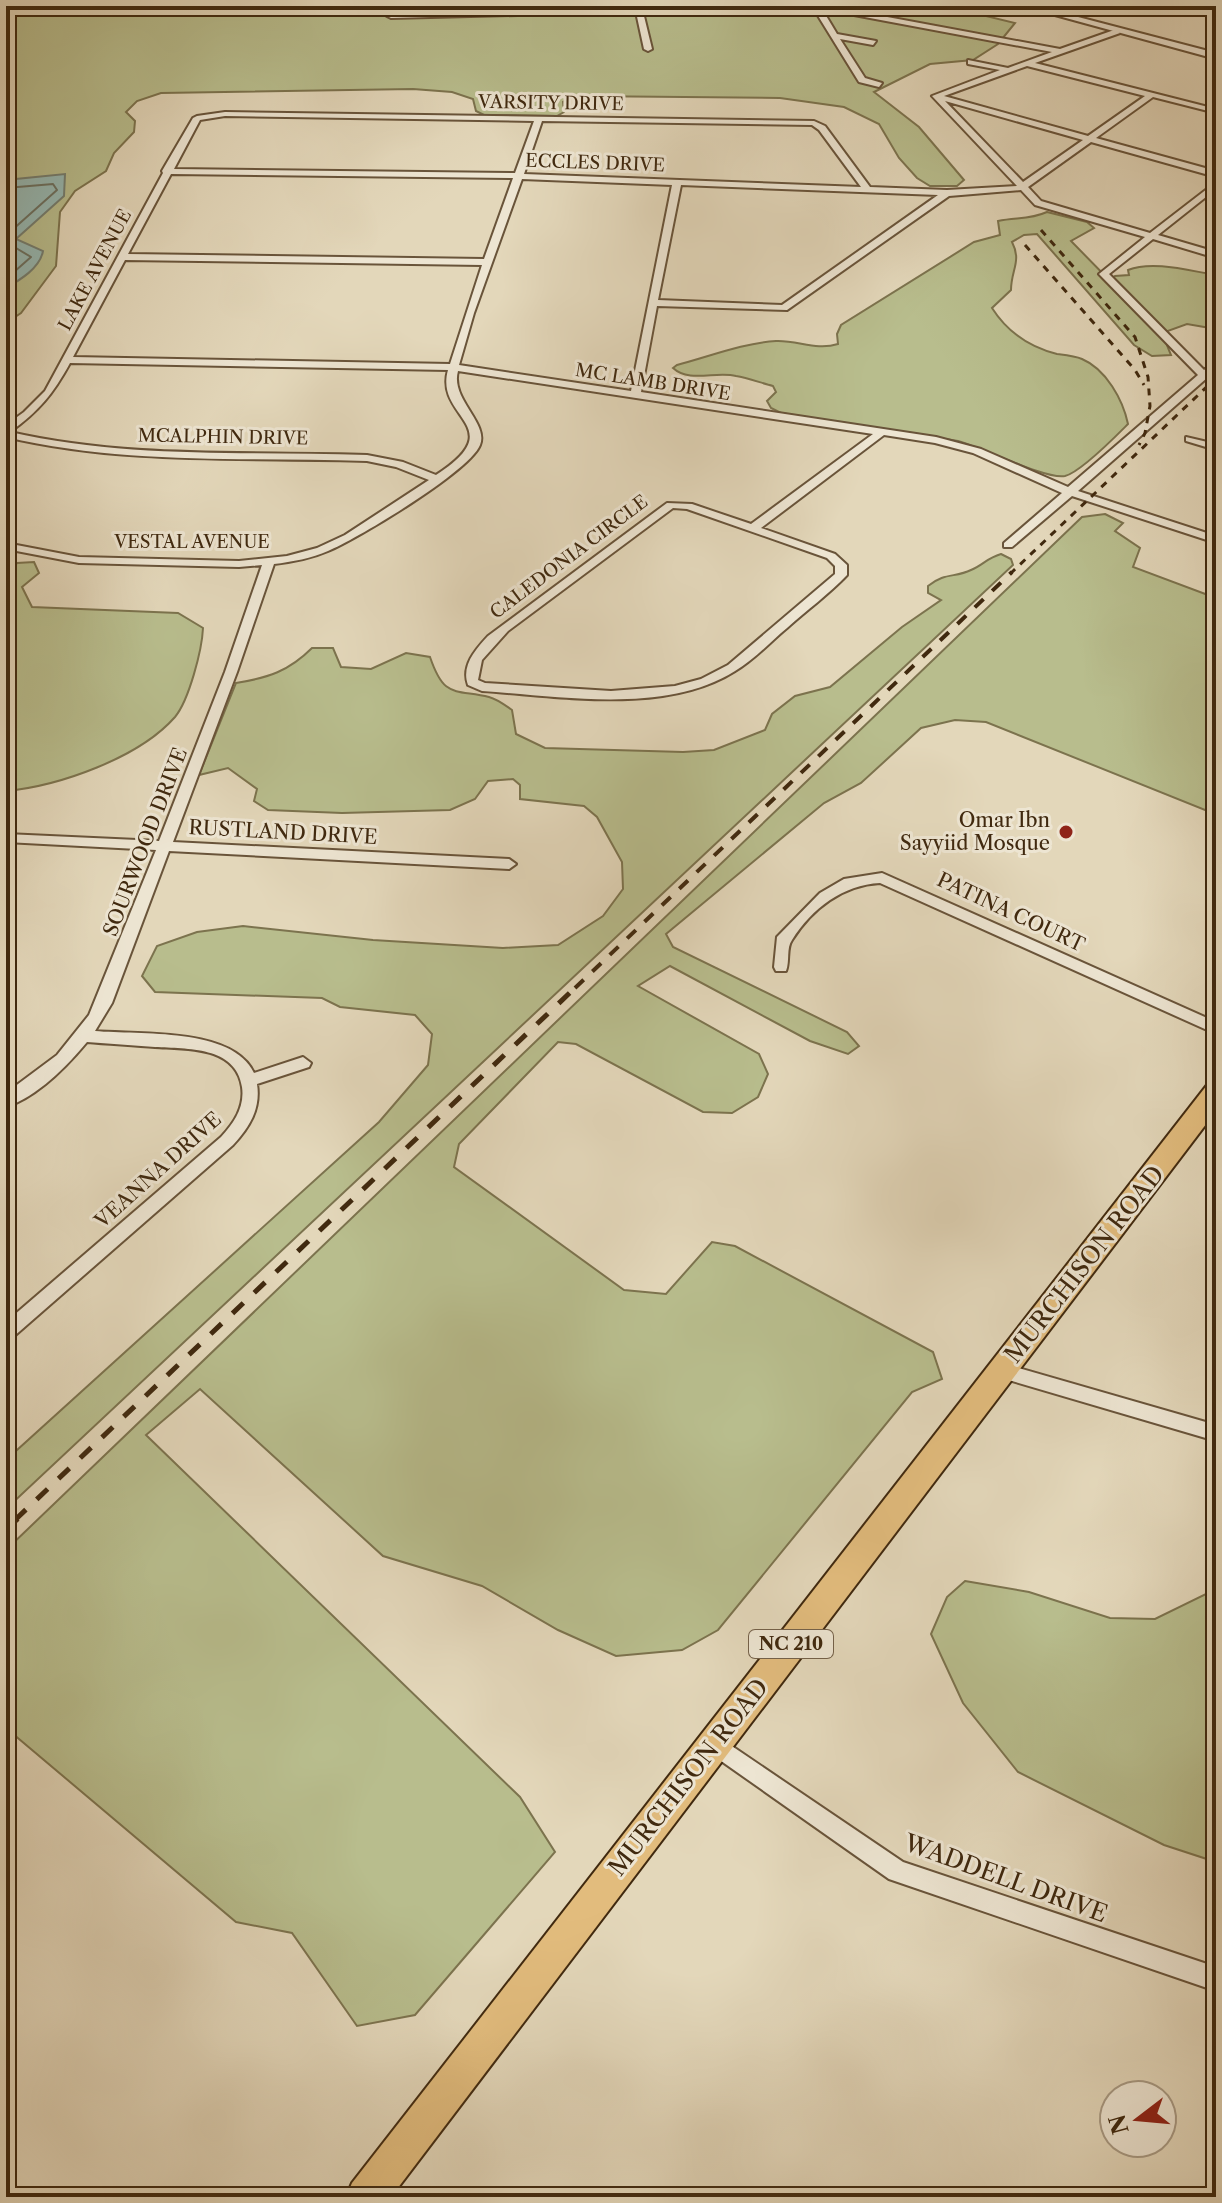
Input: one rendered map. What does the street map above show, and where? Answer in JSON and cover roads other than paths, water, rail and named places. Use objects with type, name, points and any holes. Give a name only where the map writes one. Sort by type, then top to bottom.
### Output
[{"type":"main road","name":"MURCHISON ROAD","points":[[366,2197],[1216,1092]]},
{"type":"street","points":[[391,16],[809,6]]},
{"type":"street","points":[[816,6],[862,80],[879,85]]},
{"type":"street","points":[[816,6],[1060,51]]},
{"type":"street","points":[[1026,6],[1216,56]]},
{"type":"street","points":[[1066,17],[1080,6]]},
{"type":"street","points":[[639,9],[648,49]]},
{"type":"street","points":[[936,96],[1117,31]]},
{"type":"street","points":[[835,36],[873,43]]},
{"type":"street","points":[[971,62],[1011,70]]},
{"type":"street","points":[[1029,64],[1216,111]]},
{"type":"street","points":[[1022,187],[1151,95]]},
{"type":"street","points":[[936,96],[1216,174]]},
{"type":"street","points":[[936,96],[1038,203],[1216,255]]},
{"type":"street","name":"VARSITY DRIVE","points":[[201,116],[814,123],[822,128],[868,190]]},
{"type":"street","name":"LAKE AVENUE","points":[[6,432],[40,403],[166,171],[201,116]]},
{"type":"street","name":"VESTAL AVENUE","points":[[6,546],[79,560],[269,562],[336,544],[467,458],[476,441],[472,425],[453,392],[453,367],[539,119]]},
{"type":"street","name":"ECCLES DRIVE","points":[[166,171],[518,176],[947,193],[1022,187]]},
{"type":"street","points":[[635,395],[677,182]]},
{"type":"street","points":[[1204,376],[1104,274],[1216,185]]},
{"type":"street","points":[[653,303],[784,308],[947,193]]},
{"type":"street","points":[[120,257],[487,262]]},
{"type":"street","name":"MC LAMB DRIVE","points":[[66,360],[453,367],[882,432],[977,451],[1069,491],[1216,540]]},
{"type":"street","points":[[1008,545],[1216,365]]},
{"type":"street","name":"MCALPHIN DRIVE","points":[[6,432],[54,446],[101,453],[367,458],[399,464],[437,479]]},
{"type":"street","points":[[753,528],[882,432]]},
{"type":"street","points":[[1190,439],[1216,447]]},
{"type":"street","name":"CALEDONIA CIRCLE","points":[[688,506],[753,528],[831,556],[842,570],[838,579],[719,677],[687,689],[649,694],[482,687],[470,678],[481,652],[504,628],[663,508],[688,506]]},
{"type":"street","name":"SOURWOOD DRIVE","points":[[6,1101],[56,1067],[85,1036],[104,1003],[269,562]]},
{"type":"street","name":"RUSTLAND DRIVE","points":[[6,838],[509,864]]},
{"type":"street","name":"PATINA COURT","points":[[781,967],[782,941],[825,895],[847,881],[882,878],[1216,1028]]},
{"type":"street","points":[[85,1036],[208,1045],[235,1059],[249,1081],[303,1063]]},
{"type":"street","name":"VEANNA DRIVE","points":[[6,1333],[227,1141],[247,1115],[251,1097],[249,1081]]},
{"type":"street","points":[[1001,1371],[1216,1433]]},
{"type":"street","name":"WADDELL DRIVE","points":[[714,1744],[897,1871],[1216,1979]]},
{"type":"water","points":[[65,174],[64,196],[16,239],[43,251],[38,263],[6,288],[6,180]]},
{"type":"railway","points":[[1041,230],[1135,337],[1148,377],[1150,406],[1145,433],[1139,445]]},
{"type":"railway","points":[[1025,245],[1135,370],[1144,385]]},
{"type":"railway","points":[[1010,574],[1216,378]]},
{"type":"railway","points":[[575,988],[1012,572]]},
{"type":"railway","points":[[15,1520],[577,986]]},
{"type":"railway","points":[[6,1529],[15,1520]]},
{"type":"place","name":"Omar Ibn Sayyiid Mosque","points":[[1066,832]]}]
